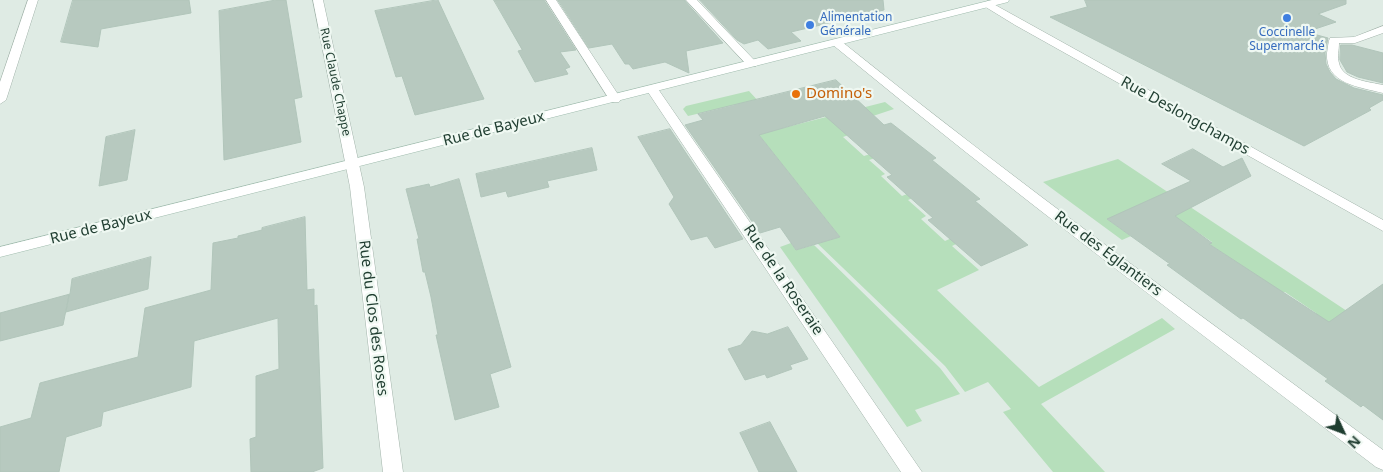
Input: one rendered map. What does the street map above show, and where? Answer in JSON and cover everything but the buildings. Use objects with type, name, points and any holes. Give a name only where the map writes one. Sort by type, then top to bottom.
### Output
[{"type":"street","points":[[0,100],[33,0]]},
{"type":"street","name":"Rue Claude Chappe","points":[[318,0],[353,164]]},
{"type":"street","points":[[551,0],[615,98]]},
{"type":"street","points":[[691,0],[752,64]]},
{"type":"street","name":"Rue de Bayeux","points":[[0,252],[1004,0]]},
{"type":"street","name":"Rue Deslongchamps","points":[[988,4],[1383,226]]},
{"type":"street","points":[[1383,29],[1355,40],[1334,40],[1333,65],[1338,74],[1344,77],[1383,89]]},
{"type":"street","name":"Rue des Églantiers","points":[[837,43],[908,101],[1114,259],[1383,461]]},
{"type":"street","name":"Rue de la Roseraie","points":[[652,89],[912,472]]},
{"type":"street","name":"Rue du Clos des Roses","points":[[353,164],[390,471]]},
{"type":"green space","points":[[749,91],[783,128],[885,102],[894,109],[846,125],[854,133],[843,137],[864,156],[873,153],[878,157],[869,160],[885,174],[881,176],[902,196],[912,192],[917,196],[908,200],[926,216],[921,219],[945,241],[954,237],[960,242],[952,246],[979,270],[937,290],[1039,387],[1162,318],[1175,329],[1041,404],[1105,472],[1053,472],[1003,412],[1011,409],[988,382],[965,392],[945,366],[817,243],[840,237],[735,105],[688,116],[683,109],[686,106]]},
{"type":"green space","points":[[1118,159],[1383,335],[1383,361],[1311,317],[1316,313],[1285,292],[1282,293],[1209,244],[1212,242],[1190,227],[1182,230],[1107,219],[1131,236],[1122,240],[1043,182]]},
{"type":"green space","points":[[791,243],[796,250],[814,245],[940,368],[960,394],[915,410],[922,421],[907,427],[780,247]]},
{"type":"place","name":"Coccinelle Supermarché","points":[[1287,18]]},
{"type":"place","name":"Alimentation Générale","points":[[810,25]]},
{"type":"place","name":"Domino's","points":[[796,94]]}]
